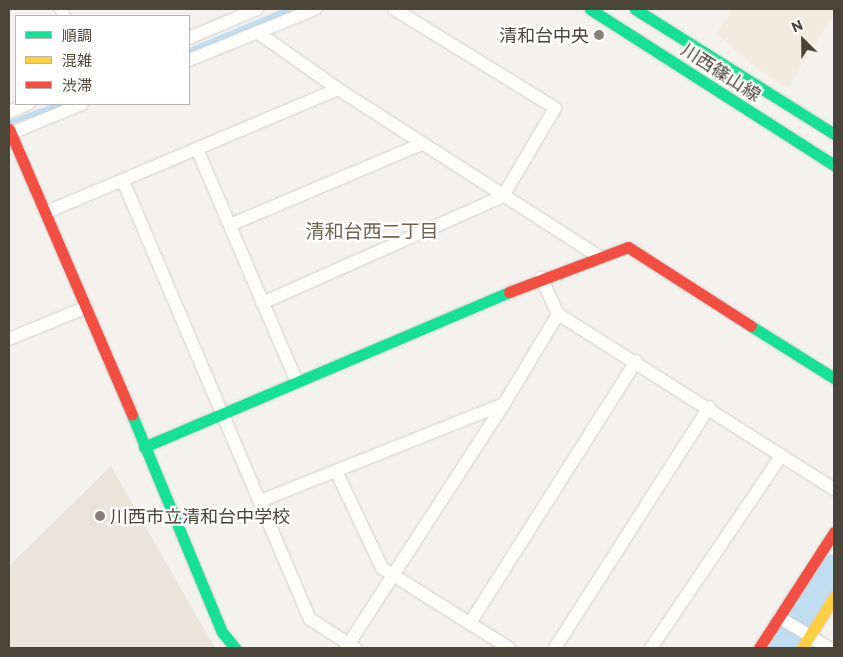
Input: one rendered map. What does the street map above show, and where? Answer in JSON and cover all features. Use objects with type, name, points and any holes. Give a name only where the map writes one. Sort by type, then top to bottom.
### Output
[{"type":"street","points":[[190,38],[257,9]]},
{"type":"street","points":[[190,60],[315,9]]},
{"type":"street","points":[[262,303],[503,196],[554,108],[394,9]]},
{"type":"street","name":"川西篠山線","points":[[590,9],[834,166]]},
{"type":"street","name":"川西篠山線","points":[[635,9],[834,134]]},
{"type":"street","points":[[257,32],[338,89],[596,256]]},
{"type":"street","points":[[47,212],[338,89]]},
{"type":"street","points":[[9,112],[26,105]]},
{"type":"street","points":[[79,105],[9,132],[47,212],[222,632],[235,648]]},
{"type":"street","points":[[230,225],[422,144]]},
{"type":"street","points":[[197,149],[296,380]]},
{"type":"street","points":[[123,180],[310,619],[350,647],[504,404],[558,314]]},
{"type":"street","points":[[144,447],[296,380],[541,278],[596,256],[628,247],[834,378]]},
{"type":"street","points":[[541,278],[558,314],[709,407],[834,489]]},
{"type":"street","points":[[9,339],[87,307]]},
{"type":"street","points":[[470,623],[636,361]]},
{"type":"street","points":[[260,501],[504,404]]},
{"type":"street","points":[[555,648],[709,407]]},
{"type":"street","points":[[651,648],[781,456]]},
{"type":"street","points":[[336,471],[382,568],[509,648]]},
{"type":"street","points":[[759,648],[834,532]]},
{"type":"street","points":[[802,648],[834,597]]},
{"type":"street","points":[[779,617],[829,648]]},
{"type":"shaded area","points":[[732,9],[834,9],[834,14],[788,88],[759,70],[717,34]]},
{"type":"shaded area","name":"川西市立清和台中学校","points":[[111,466],[215,648],[9,648],[9,566]]},
{"type":"waterway","points":[[190,50],[288,9]]},
{"type":"waterway","points":[[9,122],[56,105]]},
{"type":"waterway","points":[[782,648],[834,567]]},
{"type":"traffic: fast","points":[[590,9],[834,165]]},
{"type":"traffic: fast","points":[[635,9],[834,134]]},
{"type":"traffic: fast","points":[[144,447],[509,292]]},
{"type":"traffic: fast","points":[[751,326],[834,378]]},
{"type":"traffic: fast","points":[[132,415],[222,632],[235,648]]},
{"type":"traffic: slow","points":[[802,648],[834,597]]},
{"type":"traffic: jam","points":[[9,129],[132,415]]},
{"type":"traffic: jam","points":[[509,292],[628,247],[751,326]]},
{"type":"traffic: jam","points":[[759,648],[834,532]]},
{"type":"place","name":"清和台中央","points":[[599,35]]},
{"type":"place","name":"川西市立清和台中学校","points":[[100,516]]},
{"type":"district","name":"清和台西二丁目","points":[[372,231]]}]
